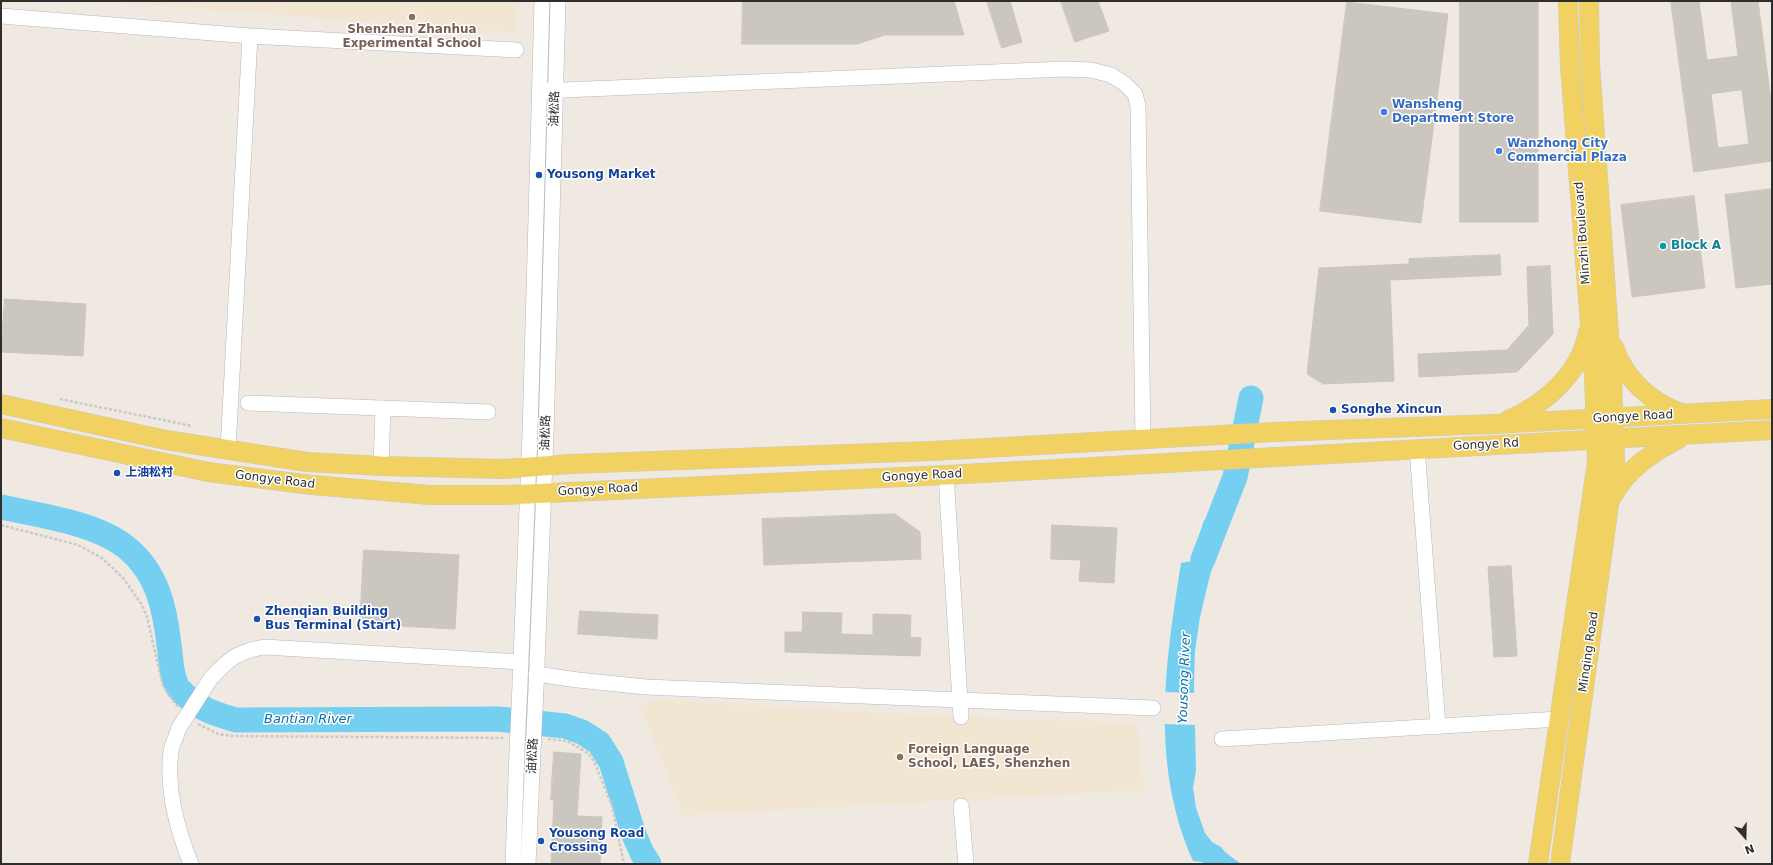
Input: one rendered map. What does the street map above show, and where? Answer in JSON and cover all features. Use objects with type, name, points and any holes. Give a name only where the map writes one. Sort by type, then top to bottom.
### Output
[{"type":"main road","name":"Minzhi Boulevard","points":[[1568,1],[1570,67],[1589,324],[1605,418]]},
{"type":"main road","name":"Minzhi Boulevard","points":[[1589,1],[1590,64],[1608,329],[1605,418],[1606,440]]},
{"type":"main road","points":[[1494,424],[1519,415],[1542,401],[1558,387],[1572,369],[1582,351],[1587,337],[1589,324]]},
{"type":"main road","points":[[1608,329],[1616,355],[1626,372],[1639,387],[1667,408],[1686,414]]},
{"type":"main road","name":"Gongye Road","points":[[1,404],[166,440],[307,462],[381,466],[497,469],[930,451],[1198,437]]},
{"type":"main road","name":"Gongye Road","points":[[1494,424],[1772,409]]},
{"type":"main road","name":"Gongye Rd","points":[[1198,437],[1274,432],[1494,424]]},
{"type":"main road","name":"Gongye Road","points":[[1,428],[208,472],[305,484],[430,495],[536,493],[946,475],[1200,460]]},
{"type":"main road","name":"Gongye Rd","points":[[1200,460],[1417,448],[1606,440],[1772,430]]},
{"type":"main road","points":[[1610,501],[1633,468],[1657,451],[1686,435]]},
{"type":"main road","name":"Minqing Road","points":[[1560,864],[1615,461],[1606,440]]},
{"type":"main road","name":"Minqing Road","points":[[1538,864],[1596,474],[1606,440]]},
{"type":"street","name":"油松路","points":[[537,467],[542,1]]},
{"type":"street","name":"油松路","points":[[528,864],[536,689],[536,493],[556,90],[558,1]]},
{"type":"street","points":[[1,16],[250,36],[516,50]]},
{"type":"street","points":[[228,450],[250,36]]},
{"type":"street","points":[[540,90],[1065,69],[1091,70],[1111,75],[1125,84],[1135,94],[1138,106],[1143,440]]},
{"type":"street","points":[[248,403],[488,412]]},
{"type":"street","points":[[381,466],[382,408]]},
{"type":"street","points":[[1417,448],[1438,727]]},
{"type":"street","points":[[946,475],[961,717]]},
{"type":"street","name":"油松路","points":[[513,864],[521,662],[536,493]]},
{"type":"street","points":[[190,864],[174,815],[171,778],[171,751],[179,728],[211,678],[226,662],[244,651],[264,647],[521,662]]},
{"type":"street","points":[[536,674],[646,687],[1153,708]]},
{"type":"street","points":[[1222,739],[1560,720]]},
{"type":"street","points":[[961,806],[966,864]]},
{"type":"path","points":[[54,397],[200,428]]},
{"type":"path","points":[[1,525],[88,550],[102,558],[123,578],[142,605],[147,617],[163,686],[181,710]]},
{"type":"path","points":[[196,723],[202,728],[218,734],[233,736],[508,738]]},
{"type":"path","points":[[544,739],[559,739],[566,741],[588,754],[594,761],[612,806],[624,864]]},
{"type":"shaded area","name":"Shenzhen Zhanhua Experimental School","points":[[96,1],[518,1],[517,33]]},
{"type":"shaded area","name":"Foreign Language School, LAES, Shenzhen","points":[[656,700],[961,717],[1137,723],[1144,790],[683,815],[640,706]]},
{"type":"water","points":[[1204,520],[1225,532],[1210,575],[1200,617],[1195,651],[1194,686],[1196,771],[1193,787],[1196,808],[1205,833],[1212,842],[1221,847],[1225,852],[1241,864],[1203,864],[1202,862],[1193,861],[1179,824],[1171,787],[1166,751],[1166,676],[1181,563],[1192,561]]},
{"type":"pier","points":[[1164,692],[1196,693],[1196,725],[1163,724]]},
{"type":"building","points":[[743,1],[954,1],[964,35],[885,35],[857,44],[742,44]]},
{"type":"building","points":[[987,1],[1010,1],[1022,42],[1002,48]]},
{"type":"building","points":[[1061,1],[1098,1],[1109,31],[1075,42]]},
{"type":"building","name":"Wanzhong City Commercial Plaza","points":[[1460,1],[1538,1],[1538,222],[1460,222]]},
{"type":"building","points":[[1671,1],[1699,1],[1707,60],[1738,56],[1731,1],[1758,1],[1772,108],[1772,161],[1694,172]],"holes":[[[1742,90],[1749,144],[1718,148],[1711,94]]]},
{"type":"building","name":"Wansheng Department Store","points":[[1347,2],[1448,14],[1421,223],[1320,211]]},
{"type":"building","points":[[1772,189],[1772,284],[1736,288],[1725,195]]},
{"type":"building","name":"Block A","points":[[1694,196],[1705,288],[1632,297],[1621,205]]},
{"type":"building","points":[[1500,255],[1501,275],[1390,280],[1394,381],[1323,384],[1307,374],[1319,268],[1409,264],[1409,259]]},
{"type":"building","points":[[1550,266],[1553,334],[1517,372],[1419,377],[1418,354],[1507,350],[1529,325],[1527,267]]},
{"type":"building","points":[[5,299],[86,304],[83,356],[1,352]]},
{"type":"building","points":[[895,514],[920,532],[921,559],[764,565],[762,519]]},
{"type":"building","points":[[1052,525],[1117,528],[1114,583],[1079,581],[1081,560],[1051,559]]},
{"type":"building","points":[[364,550],[459,555],[455,629],[360,624]]},
{"type":"building","points":[[1511,566],[1517,656],[1494,657],[1488,567]]},
{"type":"building","points":[[580,611],[658,615],[657,639],[578,634]]},
{"type":"building","points":[[803,612],[842,613],[841,634],[873,635],[873,614],[911,615],[910,637],[921,638],[920,656],[785,652],[785,632],[802,632]]},
{"type":"building","points":[[554,752],[581,754],[577,816],[602,817],[600,864],[551,864],[554,800],[551,800]]},
{"type":"waterway","name":"Yousong River","points":[[1203,559],[1235,477],[1251,398]]},
{"type":"waterway","name":"Bantian River","points":[[1,507],[84,526],[114,539],[127,548],[146,568],[158,592],[165,618],[172,672],[177,687],[189,699],[214,713],[236,720],[498,719],[565,726],[582,732],[599,743],[611,762],[634,835],[649,864]]},
{"type":"place","name":"Shenzhen Zhanhua Experimental School","points":[[412,17]]},
{"type":"place","name":"Wansheng Department Store","points":[[1384,112]]},
{"type":"place","name":"Wanzhong City Commercial Plaza","points":[[1499,151]]},
{"type":"place","name":"Yousong Market","points":[[539,175]]},
{"type":"place","name":"Block A","points":[[1663,246]]},
{"type":"place","name":"Songhe Xincun","points":[[1333,410]]},
{"type":"place","name":"上油松村","points":[[117,473]]},
{"type":"place","name":"Zhenqian Building Bus Terminal (Start)","points":[[257,619]]},
{"type":"place","name":"Foreign Language School, LAES, Shenzhen","points":[[900,757]]},
{"type":"place","name":"Yousong Road Crossing","points":[[541,841]]}]
